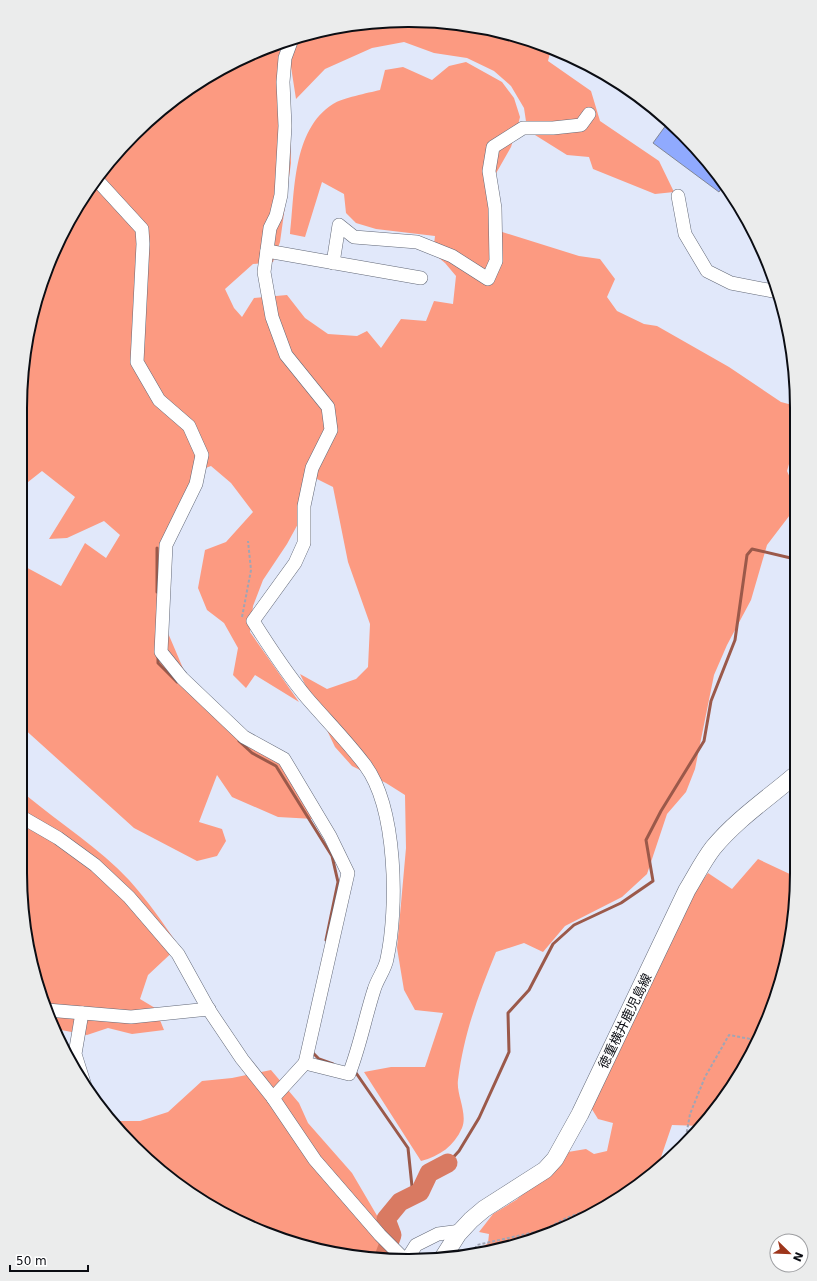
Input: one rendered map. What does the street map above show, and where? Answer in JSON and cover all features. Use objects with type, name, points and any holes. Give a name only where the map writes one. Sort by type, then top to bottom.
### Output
[{"type":"main road","name":"徳重横井鹿児島線","points":[[447,1252],[461,1230],[484,1209],[545,1170],[555,1159],[580,1114],[687,890],[712,850],[730,830],[790,779]]},
{"type":"street","points":[[289,46],[285,58],[283,82],[284,126],[281,195],[276,216],[270,228],[264,272],[272,317],[286,355],[328,407],[330,430],[312,468],[304,506],[304,543],[295,563],[253,622],[267,644],[306,696],[365,765],[377,789],[389,833],[393,869],[392,919],[387,961],[374,988],[357,1054],[348,1074],[305,1063]]},
{"type":"street","points":[[333,263],[339,225],[354,237],[417,242],[452,256],[488,279],[496,261],[495,208],[489,171],[493,147],[523,128],[553,128],[581,125],[589,114]]},
{"type":"street","points":[[100,184],[142,229],[143,244],[137,362],[159,400],[189,426],[202,455],[196,484],[166,545],[161,652],[182,678],[244,737],[284,759],[330,836],[348,872],[305,1063],[273,1098]]},
{"type":"street","points":[[678,196],[685,234],[707,271],[731,284],[771,291]]},
{"type":"street","points":[[267,251],[421,278]]},
{"type":"street","points":[[27,820],[58,838],[89,861],[129,897],[178,954],[208,1009],[242,1059],[273,1098],[315,1160],[398,1254]]},
{"type":"street","points":[[53,1011],[130,1017],[208,1009]]},
{"type":"street","points":[[78,1062],[75,1054],[82,1013]]},
{"type":"street","points":[[410,1254],[416,1245],[438,1234],[461,1230]]},
{"type":"path","points":[[244,620],[242,615],[252,570],[248,541]]},
{"type":"path","points":[[687,1132],[690,1114],[705,1076],[729,1035],[752,1039]]},
{"type":"path","points":[[551,1226],[566,1218],[582,1212]]},
{"type":"path","points":[[475,1248],[477,1245],[538,1231]]},
{"type":"shaded area","points":[[384,28],[433,28],[483,34],[531,47],[550,54],[548,61],[591,91],[600,121],[659,161],[674,192],[655,194],[593,169],[589,157],[567,155],[535,135],[527,128],[524,108],[511,86],[494,71],[467,58],[434,53],[404,42],[372,48],[325,69],[296,99],[288,46],[334,34]]},
{"type":"shaded area","points":[[280,50],[289,84],[291,163],[280,242],[273,262],[253,264],[225,289],[234,308],[242,317],[254,298],[287,295],[305,318],[328,334],[357,336],[367,331],[381,348],[401,319],[426,321],[434,301],[453,304],[456,276],[445,263],[433,253],[435,236],[376,229],[356,223],[346,213],[344,194],[322,182],[305,237],[290,234],[298,163],[303,145],[310,129],[320,115],[337,102],[380,90],[385,70],[403,67],[432,80],[449,66],[466,62],[502,82],[514,98],[520,117],[511,147],[486,191],[496,230],[579,256],[600,259],[615,279],[607,297],[617,311],[644,324],[657,326],[729,367],[781,402],[790,404],[790,460],[787,471],[790,478],[790,515],[767,545],[751,600],[727,645],[714,675],[695,769],[686,792],[667,814],[647,874],[622,897],[565,926],[543,952],[524,943],[496,952],[472,1015],[464,1046],[458,1080],[464,1116],[462,1128],[451,1145],[440,1153],[421,1161],[364,1072],[391,1067],[425,1067],[443,1013],[415,1010],[404,990],[397,948],[406,848],[405,795],[386,783],[352,766],[335,747],[300,674],[327,689],[356,679],[368,667],[370,624],[348,562],[333,487],[317,479],[302,483],[299,522],[287,544],[263,580],[253,606],[250,632],[299,702],[255,675],[246,688],[233,675],[238,648],[224,623],[207,610],[198,588],[205,550],[226,542],[253,512],[231,483],[211,466],[197,471],[187,497],[160,585],[165,626],[185,673],[230,721],[266,746],[301,783],[314,819],[278,817],[232,797],[217,775],[199,822],[222,829],[226,841],[217,856],[197,861],[134,828],[27,731],[27,568],[61,586],[85,543],[106,558],[120,535],[104,521],[67,538],[49,539],[75,497],[42,471],[27,483],[27,408],[30,359],[34,334],[47,286],[66,240],[78,218],[106,176],[122,157],[157,122],[176,106],[197,91],[240,66]]},
{"type":"shaded area","points":[[27,796],[93,847],[117,868],[149,904],[179,946],[148,975],[140,999],[155,1008],[164,1030],[132,1034],[108,1028],[87,1035],[61,1030],[47,995],[40,971],[34,947],[28,897]]},
{"type":"shaded area","points":[[758,859],[790,874],[787,922],[783,947],[770,995],[751,1041],[726,1084],[693,1126],[672,1125],[661,1158],[620,1190],[577,1215],[554,1225],[531,1234],[482,1247],[488,1243],[489,1234],[479,1232],[493,1214],[516,1200],[554,1168],[568,1152],[586,1149],[594,1154],[607,1151],[613,1123],[598,1119],[590,1106],[694,892],[708,873],[732,889]]},
{"type":"shaded area","points":[[271,1070],[299,1103],[308,1123],[352,1173],[379,1219],[388,1253],[359,1251],[310,1241],[286,1234],[240,1215],[197,1190],[176,1175],[139,1142],[119,1121],[140,1121],[168,1112],[202,1081],[232,1078]]},
{"type":"building","points":[[665,127],[695,157],[711,176],[721,189],[719,192],[653,143]]},
{"type":"waterway","points":[[157,548],[157,592]]},
{"type":"waterway","points":[[448,1163],[459,1151],[479,1118],[509,1052],[508,1013],[529,990],[553,944],[574,925],[621,903],[653,881],[646,840],[661,811],[704,741],[711,701],[735,640],[747,555],[752,549],[790,558]]},
{"type":"waterway","points":[[158,654],[158,663],[177,682]]},
{"type":"waterway","points":[[239,741],[252,753],[276,766],[332,856],[338,882],[326,940]]},
{"type":"waterway","points":[[311,1051],[319,1059],[333,1064]]},
{"type":"waterway","points":[[354,1070],[408,1148],[413,1196]]},
{"type":"waterway","points":[[385,1253],[392,1235],[386,1219],[400,1202],[420,1192],[429,1173],[448,1163]]}]
